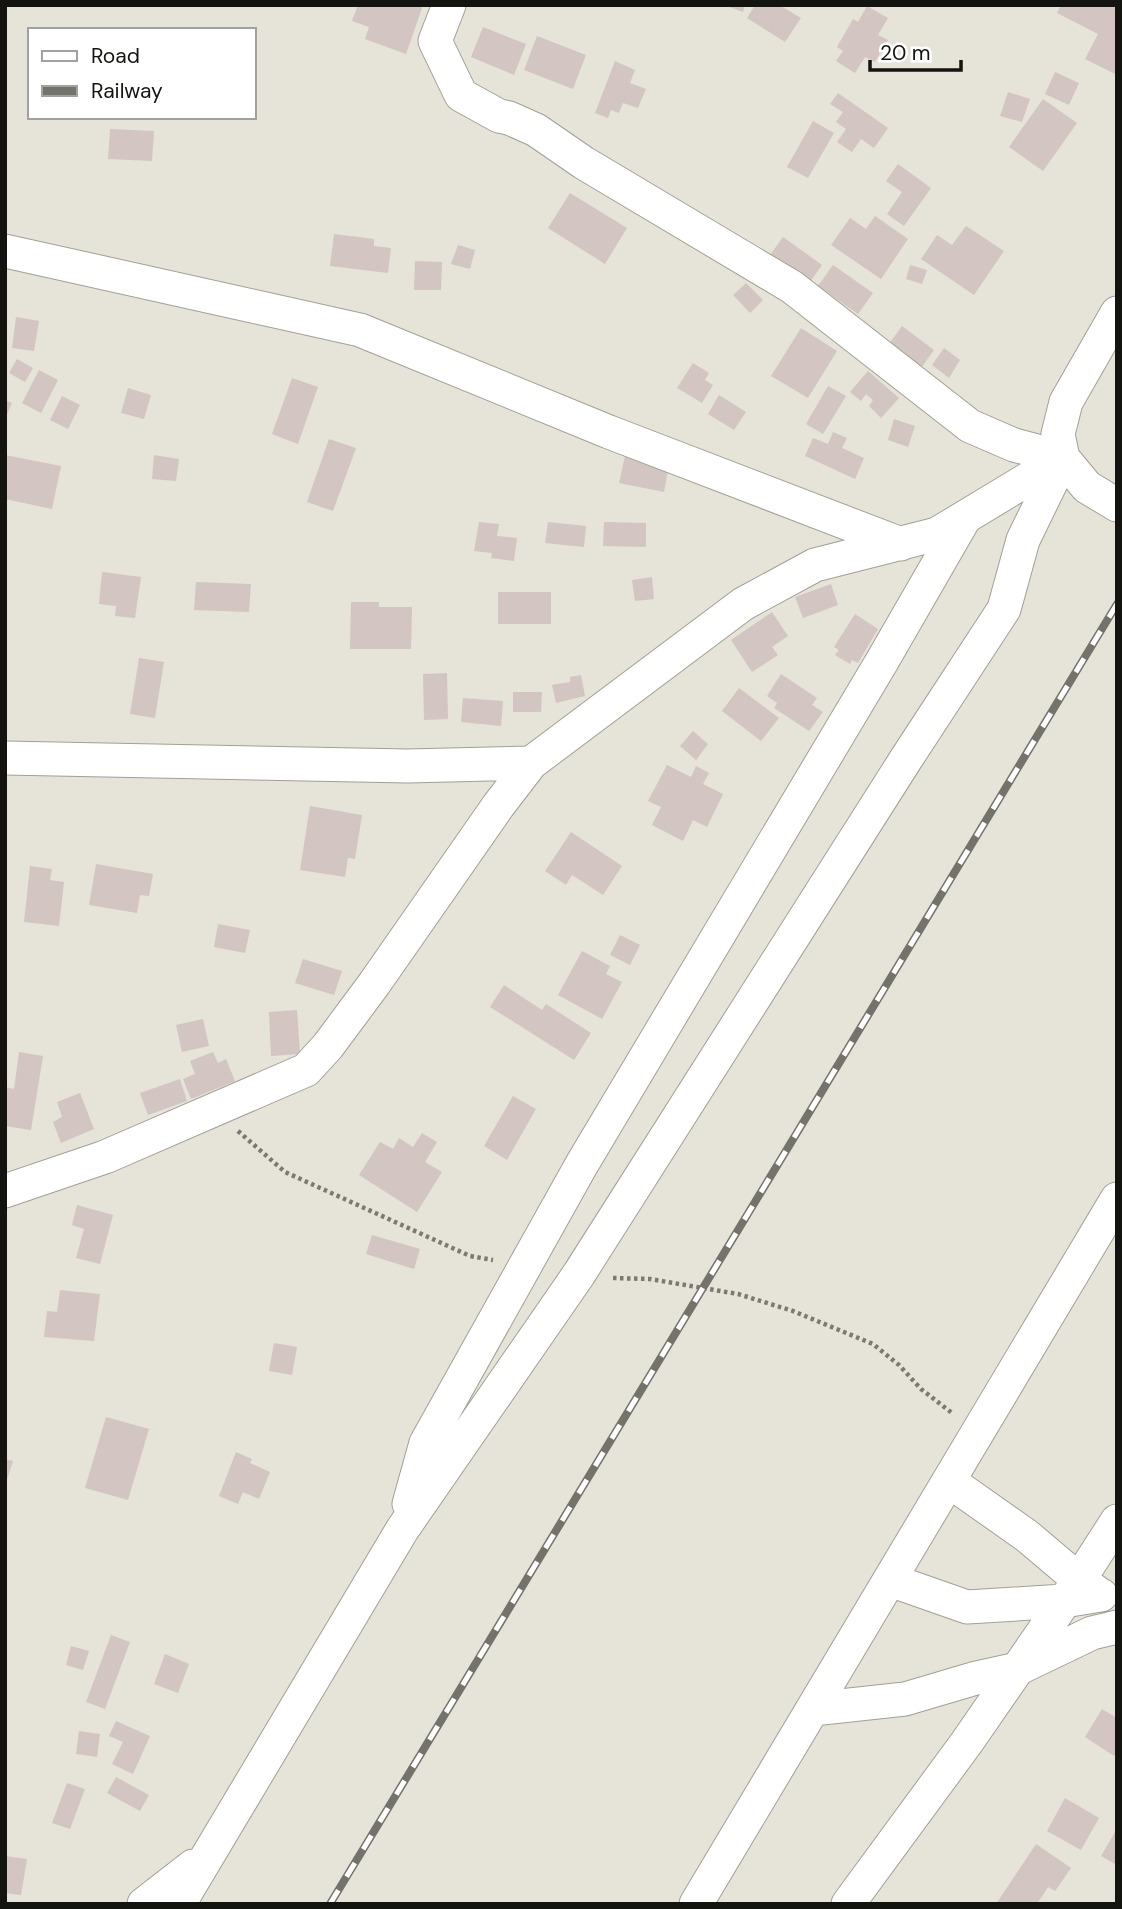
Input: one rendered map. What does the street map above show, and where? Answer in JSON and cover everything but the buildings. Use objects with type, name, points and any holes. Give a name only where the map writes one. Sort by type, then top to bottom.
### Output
[{"type":"street","points":[[449,5],[435,41],[461,95],[499,116],[536,130],[584,163],[792,287],[970,426],[1014,445],[1063,458]]},
{"type":"street","points":[[5,251],[360,330],[609,432],[901,544]]},
{"type":"street","points":[[1117,313],[1066,402],[1058,434],[1063,458],[1087,487],[1117,505]]},
{"type":"street","points":[[5,1191],[105,1157],[306,1070],[328,1046],[374,984],[531,763],[743,604],[815,565],[937,534],[1063,458]]},
{"type":"street","points":[[179,1904],[402,1530],[579,1274],[1004,609],[1023,540],[1063,458]]},
{"type":"street","points":[[402,1530],[426,1443],[595,1141],[881,663],[964,518]]},
{"type":"street","points":[[5,758],[408,766],[531,763]]},
{"type":"street","points":[[696,1904],[1117,1199]]},
{"type":"street","points":[[498,1315],[517,1364]]},
{"type":"street","points":[[949,1481],[1027,1536],[1090,1595]]},
{"type":"street","points":[[848,1904],[1017,1669],[1090,1595],[1117,1521]]},
{"type":"street","points":[[890,1580],[967,1606],[1090,1595]]},
{"type":"street","points":[[813,1709],[905,1699],[1017,1669],[1092,1633],[1117,1627]]},
{"type":"street","points":[[144,1904],[209,1854]]},
{"type":"path","points":[[213,1110],[285,1172],[470,1256],[525,1265]]},
{"type":"path","points":[[579,1274],[650,1279],[738,1294],[793,1311],[873,1344],[944,1408],[981,1428]]},
{"type":"railway","points":[[330,1904],[1117,604]]}]
